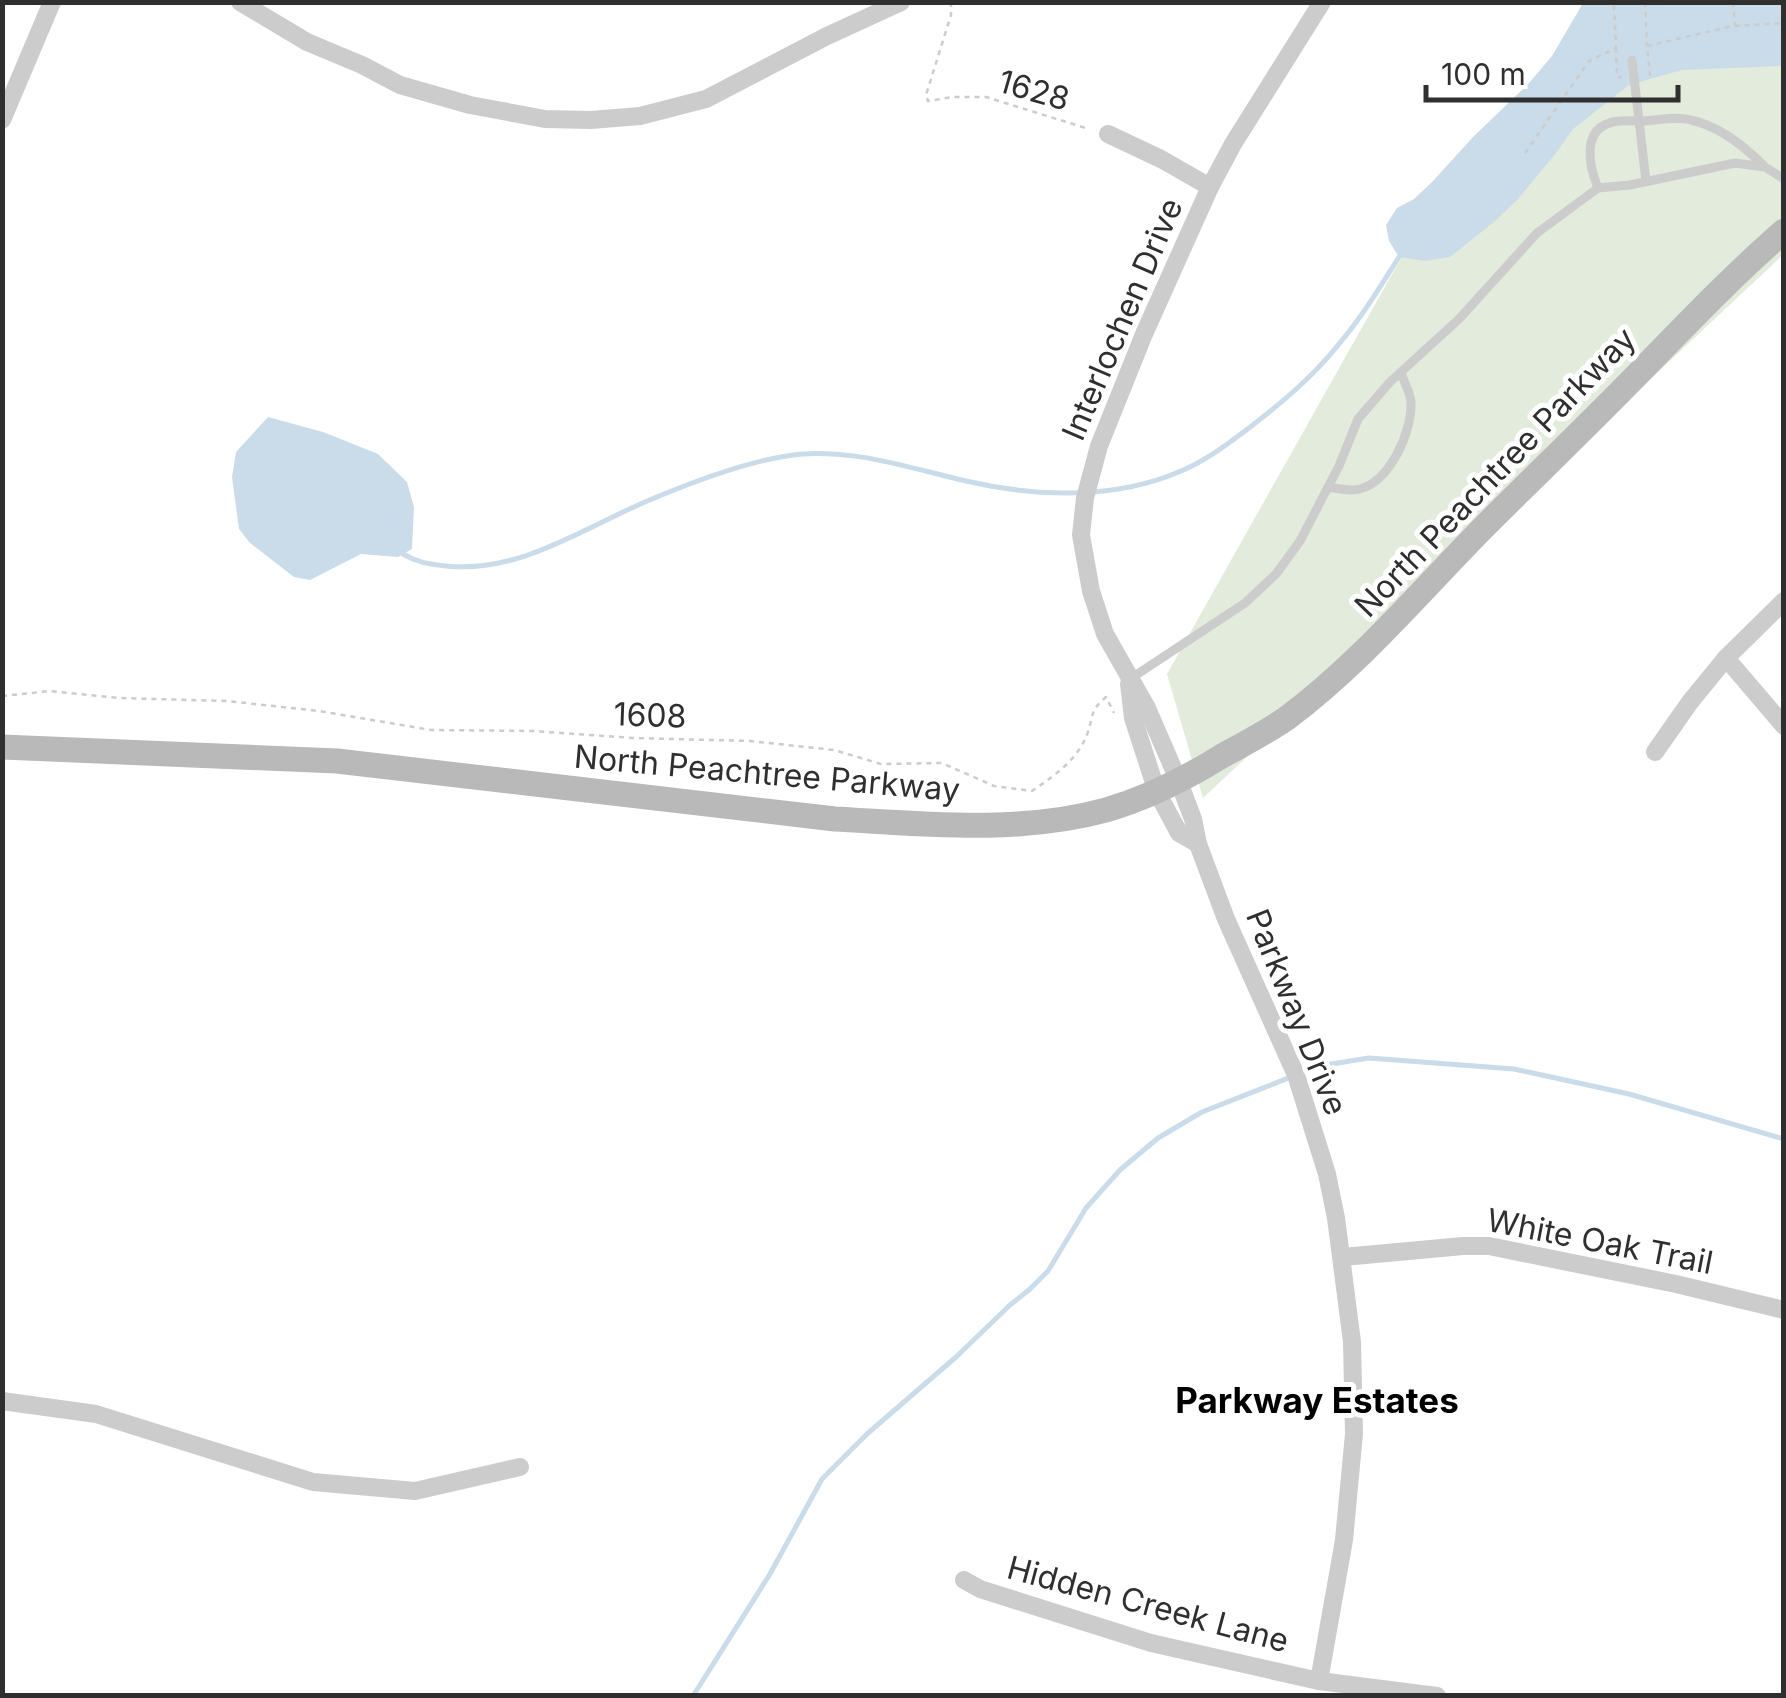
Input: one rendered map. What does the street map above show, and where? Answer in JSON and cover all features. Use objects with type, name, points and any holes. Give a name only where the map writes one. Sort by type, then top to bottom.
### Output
[{"type":"street","points":[[2,120],[52,2]]},
{"type":"street","points":[[240,2],[307,42],[400,86],[470,106],[546,119],[591,120],[640,116],[706,99],[901,2]]},
{"type":"street","name":"Interlochen Drive","points":[[1168,787],[1133,718],[1129,680],[1105,634],[1091,591],[1081,535],[1088,489],[1100,446],[1144,334],[1210,188],[1322,2]]},
{"type":"street","points":[[1108,134],[1210,188]]},
{"type":"street","name":"North Peachtree Parkway","points":[[2,747],[337,761],[882,822],[1035,823],[1109,809],[1168,787],[1284,720],[1351,664],[1730,278],[1784,231]]},
{"type":"street","points":[[1655,752],[1726,658],[1784,601]]},
{"type":"street","points":[[1726,658],[1784,726]]},
{"type":"street","name":"Parkway Drive","points":[[1168,787],[1179,832],[1198,844],[1226,919],[1296,1074],[1327,1174],[1343,1258],[1352,1342],[1354,1434],[1344,1540],[1319,1681]]},
{"type":"street","name":"White Oak Trail","points":[[1343,1258],[1490,1246],[1784,1310]]},
{"type":"street","points":[[2,1401],[96,1414],[313,1482],[415,1491],[520,1467]]},
{"type":"street","name":"Hidden Creek Lane","points":[[964,1580],[980,1589],[1151,1643],[1319,1681],[1437,1696]]},
{"type":"lane","points":[[1632,60],[1646,182]]},
{"type":"lane","points":[[1598,188],[1590,168],[1589,144],[1600,127],[1613,122],[1688,118],[1715,129],[1784,180]]},
{"type":"lane","points":[[1129,680],[1245,603],[1276,574],[1300,541],[1358,419],[1459,319],[1537,232],[1598,188],[1735,163],[1765,167]]},
{"type":"lane","points":[[1328,487],[1358,490],[1382,478],[1400,450],[1412,401],[1401,373]]},
{"type":"path","name":"1628","points":[[951,2],[951,15],[926,95],[928,101],[986,97],[1108,134]]},
{"type":"path","points":[[1733,2],[1735,26]]},
{"type":"path","points":[[1650,76],[1645,3],[1666,4]]},
{"type":"path","points":[[1614,6],[1618,78]]},
{"type":"path","points":[[1647,46],[1735,26],[1784,23]]},
{"type":"path","points":[[1525,154],[1589,60],[1616,48]]},
{"type":"path","name":"1608","points":[[2,696],[50,691],[118,698],[227,701],[319,711],[431,730],[750,741],[834,750],[880,764],[942,763],[994,786],[1032,791],[1068,766],[1088,733],[1092,710],[1106,697],[1114,713]]},
{"type":"shaded area","points":[[1783,24],[1783,255],[1203,798],[1167,674],[1418,228],[1578,35]]},
{"type":"water","points":[[1583,3],[1783,3],[1783,66],[1682,70],[1629,85],[1573,129],[1518,199],[1450,257],[1425,261],[1399,257],[1389,241],[1386,225],[1397,208],[1414,199],[1529,83],[1552,56]]},
{"type":"water","points":[[268,417],[323,432],[378,454],[407,482],[414,507],[412,549],[398,557],[361,554],[310,580],[294,577],[250,543],[239,529],[232,477],[236,452]]},
{"type":"waterway","points":[[403,554],[446,566],[501,563],[552,546],[627,510],[732,469],[805,454],[874,459],[992,486],[1047,493],[1102,491],[1156,480],[1214,453],[1295,390],[1347,334],[1399,257]]},
{"type":"waterway","points":[[693,1696],[770,1574],[822,1479],[1048,1271],[1086,1208],[1120,1170],[1158,1138],[1202,1112],[1319,1066],[1369,1058],[1514,1069],[1629,1094],[1784,1139]]},
{"type":"district","name":"Parkway Estates","points":[[1317,1400]]}]
